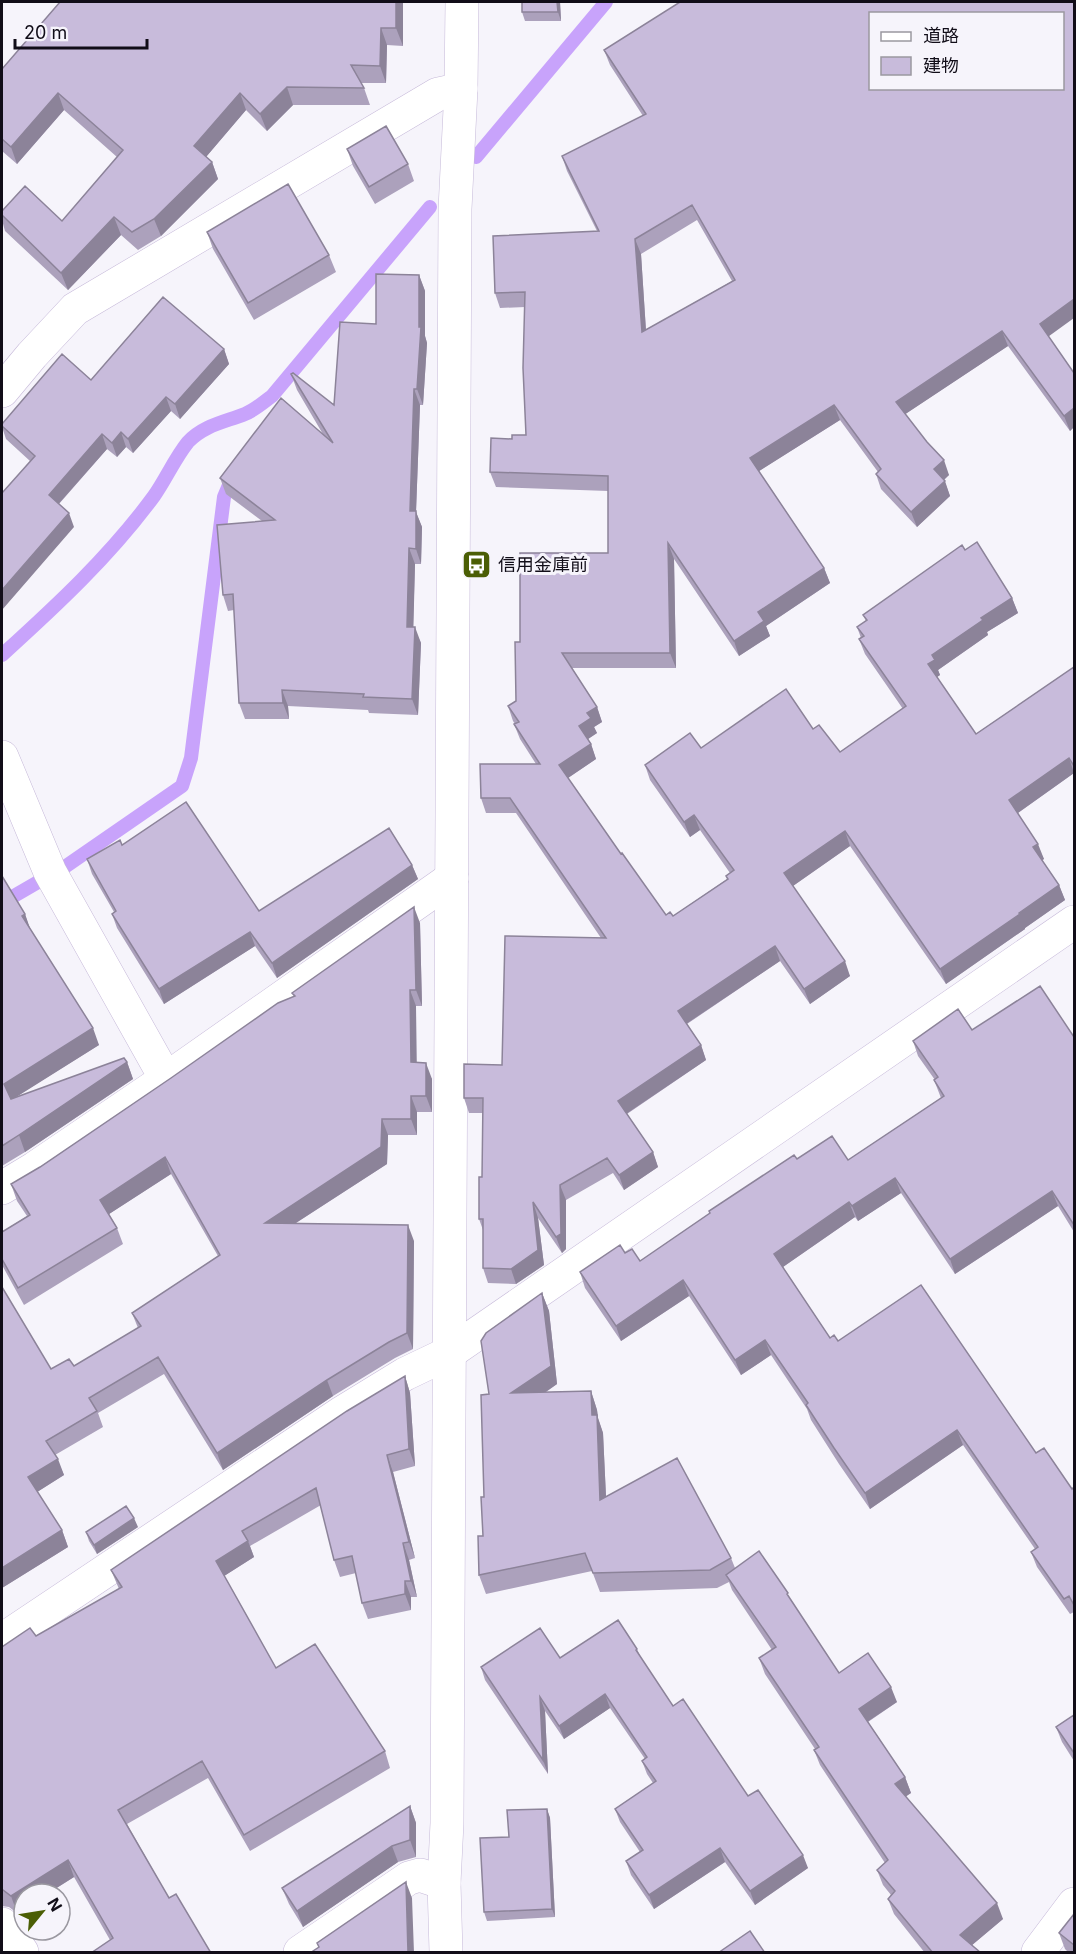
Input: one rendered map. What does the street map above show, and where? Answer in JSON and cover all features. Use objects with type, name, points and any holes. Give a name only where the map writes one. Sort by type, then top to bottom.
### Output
[{"type":"street","points":[[446,1953],[444,1883],[447,1823],[455,209],[461,89],[462,2]]},
{"type":"street","points":[[2,391],[32,354],[75,309],[438,94],[461,89]]},
{"type":"street","points":[[2,758],[50,872],[166,1079]]},
{"type":"street","points":[[2,1188],[166,1079],[452,878]]},
{"type":"street","points":[[2,1640],[343,1412],[405,1374],[449,1353],[1074,922]]},
{"type":"street","points":[[300,1953],[409,1878],[420,1875],[444,1883]]},
{"type":"street","points":[[1038,1953],[1074,1904]]},
{"type":"street","points":[[2,1924],[22,1953]]},
{"type":"building","points":[[60,2],[396,2],[396,28],[381,28],[380,66],[351,65],[364,88],[287,87],[260,114],[240,93],[194,146],[212,162],[154,219],[132,232],[114,217],[61,273],[2,215],[2,211],[25,186],[62,221],[123,150],[58,93],[11,147],[2,139],[2,69]]},
{"type":"building","points":[[522,2],[557,2],[558,12],[522,12]]},
{"type":"building","points":[[680,2],[1074,2],[1074,299],[1040,324],[1074,373],[1074,408],[1064,416],[1002,331],[896,402],[944,460],[934,469],[945,481],[911,512],[876,474],[881,469],[834,405],[750,458],[824,568],[758,612],[764,621],[734,641],[668,543],[670,653],[562,653],[597,707],[587,713],[591,718],[579,726],[591,744],[559,765],[666,915],[670,912],[673,916],[728,879],[726,876],[734,870],[694,815],[684,822],[645,765],[690,733],[701,748],[786,689],[813,729],[819,725],[840,752],[906,706],[859,639],[864,636],[857,627],[867,620],[863,615],[962,545],[965,550],[977,542],[1012,598],[932,655],[935,660],[928,664],[976,734],[1074,667],[1074,766],[1069,758],[1009,800],[1038,844],[1033,847],[1059,885],[940,969],[845,831],[784,873],[845,961],[804,989],[775,946],[678,1011],[701,1045],[618,1101],[653,1152],[619,1175],[607,1158],[560,1185],[561,1234],[556,1237],[533,1202],[538,1250],[511,1269],[483,1268],[483,1219],[479,1219],[479,1177],[482,1177],[483,1098],[464,1098],[464,1064],[502,1065],[505,936],[606,938],[510,798],[481,798],[480,764],[540,764],[514,724],[519,722],[508,706],[516,701],[515,642],[520,642],[520,553],[608,553],[608,476],[490,472],[491,438],[512,439],[512,435],[526,435],[523,368],[525,292],[495,293],[493,236],[599,231],[562,156],[646,114],[604,50]],"holes":[[[692,205],[735,280],[642,332],[635,239]]]},
{"type":"building","points":[[386,126],[408,164],[369,187],[347,149]]},
{"type":"building","points":[[288,184],[329,255],[248,303],[207,232]]},
{"type":"building","points":[[376,274],[419,275],[419,327],[421,327],[417,389],[414,389],[410,511],[416,511],[416,549],[409,548],[407,627],[415,627],[412,699],[282,690],[283,703],[239,703],[233,594],[223,595],[217,525],[275,520],[220,478],[281,398],[333,443],[291,374],[293,373],[334,405],[340,322],[376,324]]},
{"type":"building","points":[[163,297],[224,349],[175,404],[166,397],[128,439],[121,432],[112,443],[102,434],[49,495],[69,513],[2,590],[2,493],[35,456],[2,424],[62,354],[91,380]]},
{"type":"building","points":[[186,802],[259,911],[389,828],[412,865],[272,963],[250,932],[159,989],[112,914],[116,911],[87,859],[120,840],[122,845]]},
{"type":"building","points":[[2,876],[25,914],[22,916],[93,1028],[4,1084],[11,1099],[124,1058],[127,1062],[2,1146]]},
{"type":"building","points":[[414,907],[416,990],[410,990],[411,1062],[426,1063],[426,1096],[411,1096],[411,1119],[382,1119],[381,1147],[265,1223],[408,1225],[407,1333],[327,1380],[217,1453],[158,1357],[89,1398],[97,1411],[46,1441],[58,1459],[28,1477],[62,1530],[2,1568],[2,1287],[51,1369],[69,1359],[74,1366],[141,1326],[132,1313],[220,1255],[165,1157],[100,1200],[117,1228],[18,1288],[2,1259],[2,1232],[30,1215],[11,1184],[40,1167],[278,1003],[295,996],[292,993]]},
{"type":"building","points":[[1040,986],[1074,1037],[1074,1225],[1052,1191],[950,1259],[895,1178],[852,1206],[849,1202],[774,1254],[830,1338],[834,1335],[838,1341],[921,1285],[1036,1453],[1044,1448],[1072,1489],[1074,1487],[1074,1605],[1069,1596],[1064,1599],[1031,1552],[1038,1547],[957,1430],[865,1493],[765,1340],[735,1360],[683,1280],[616,1326],[580,1272],[620,1245],[625,1253],[632,1249],[640,1261],[710,1213],[709,1211],[794,1155],[797,1159],[832,1136],[848,1160],[944,1096],[934,1080],[938,1077],[913,1041],[958,1009],[972,1030]]},
{"type":"building","points":[[542,1293],[551,1366],[511,1393],[591,1391],[592,1415],[597,1415],[600,1500],[677,1458],[731,1558],[710,1570],[593,1573],[585,1553],[479,1575],[478,1536],[483,1536],[481,1497],[484,1497],[481,1395],[489,1394],[481,1341],[486,1333]]},
{"type":"building","points":[[405,1376],[409,1449],[387,1455],[409,1542],[403,1543],[411,1581],[405,1581],[405,1594],[362,1603],[352,1556],[334,1560],[316,1488],[242,1531],[248,1541],[216,1561],[276,1668],[315,1644],[385,1751],[244,1835],[202,1761],[118,1810],[169,1898],[176,1894],[211,1953],[91,1953],[113,1938],[68,1860],[33,1882],[12,1882],[11,1896],[2,1890],[2,1647],[30,1628],[36,1636],[122,1587],[111,1570],[347,1411]]},
{"type":"building","points":[[126,1506],[134,1518],[94,1545],[86,1532]]},
{"type":"building","points":[[759,1551],[839,1673],[868,1653],[891,1687],[859,1709],[905,1777],[895,1784],[997,1903],[960,1935],[981,1953],[933,1953],[888,1899],[895,1891],[877,1870],[888,1860],[814,1750],[819,1747],[759,1658],[776,1647],[726,1575]]},
{"type":"building","points":[[618,1620],[673,1706],[683,1699],[748,1796],[758,1790],[803,1855],[750,1891],[720,1848],[649,1895],[626,1861],[643,1850],[615,1809],[656,1781],[642,1761],[647,1757],[605,1694],[559,1726],[540,1697],[543,1760],[481,1667],[540,1628],[560,1658]]},
{"type":"building","points":[[1074,1715],[1074,1753],[1056,1727]]},
{"type":"building","points":[[410,1806],[410,1840],[392,1846],[297,1911],[282,1888]]},
{"type":"building","points":[[547,1809],[552,1909],[484,1912],[480,1838],[509,1837],[507,1810]]},
{"type":"building","points":[[406,1882],[408,1953],[310,1953],[319,1947],[317,1943]]},
{"type":"building","points":[[1074,1914],[1074,1945],[1059,1933]]},
{"type":"building","points":[[750,1931],[765,1953],[718,1953]]},
{"type":"waterway","points":[[476,157],[606,2]]},
{"type":"waterway","points":[[2,655],[101,560],[154,496],[179,455],[194,436],[249,412],[272,396],[430,207]]},
{"type":"waterway","points":[[56,873],[182,786],[191,758],[224,497],[232,478]]},
{"type":"waterway","points":[[2,903],[45,878]]},
{"type":"place","name":"信用金庫前","points":[[477,565]]}]
